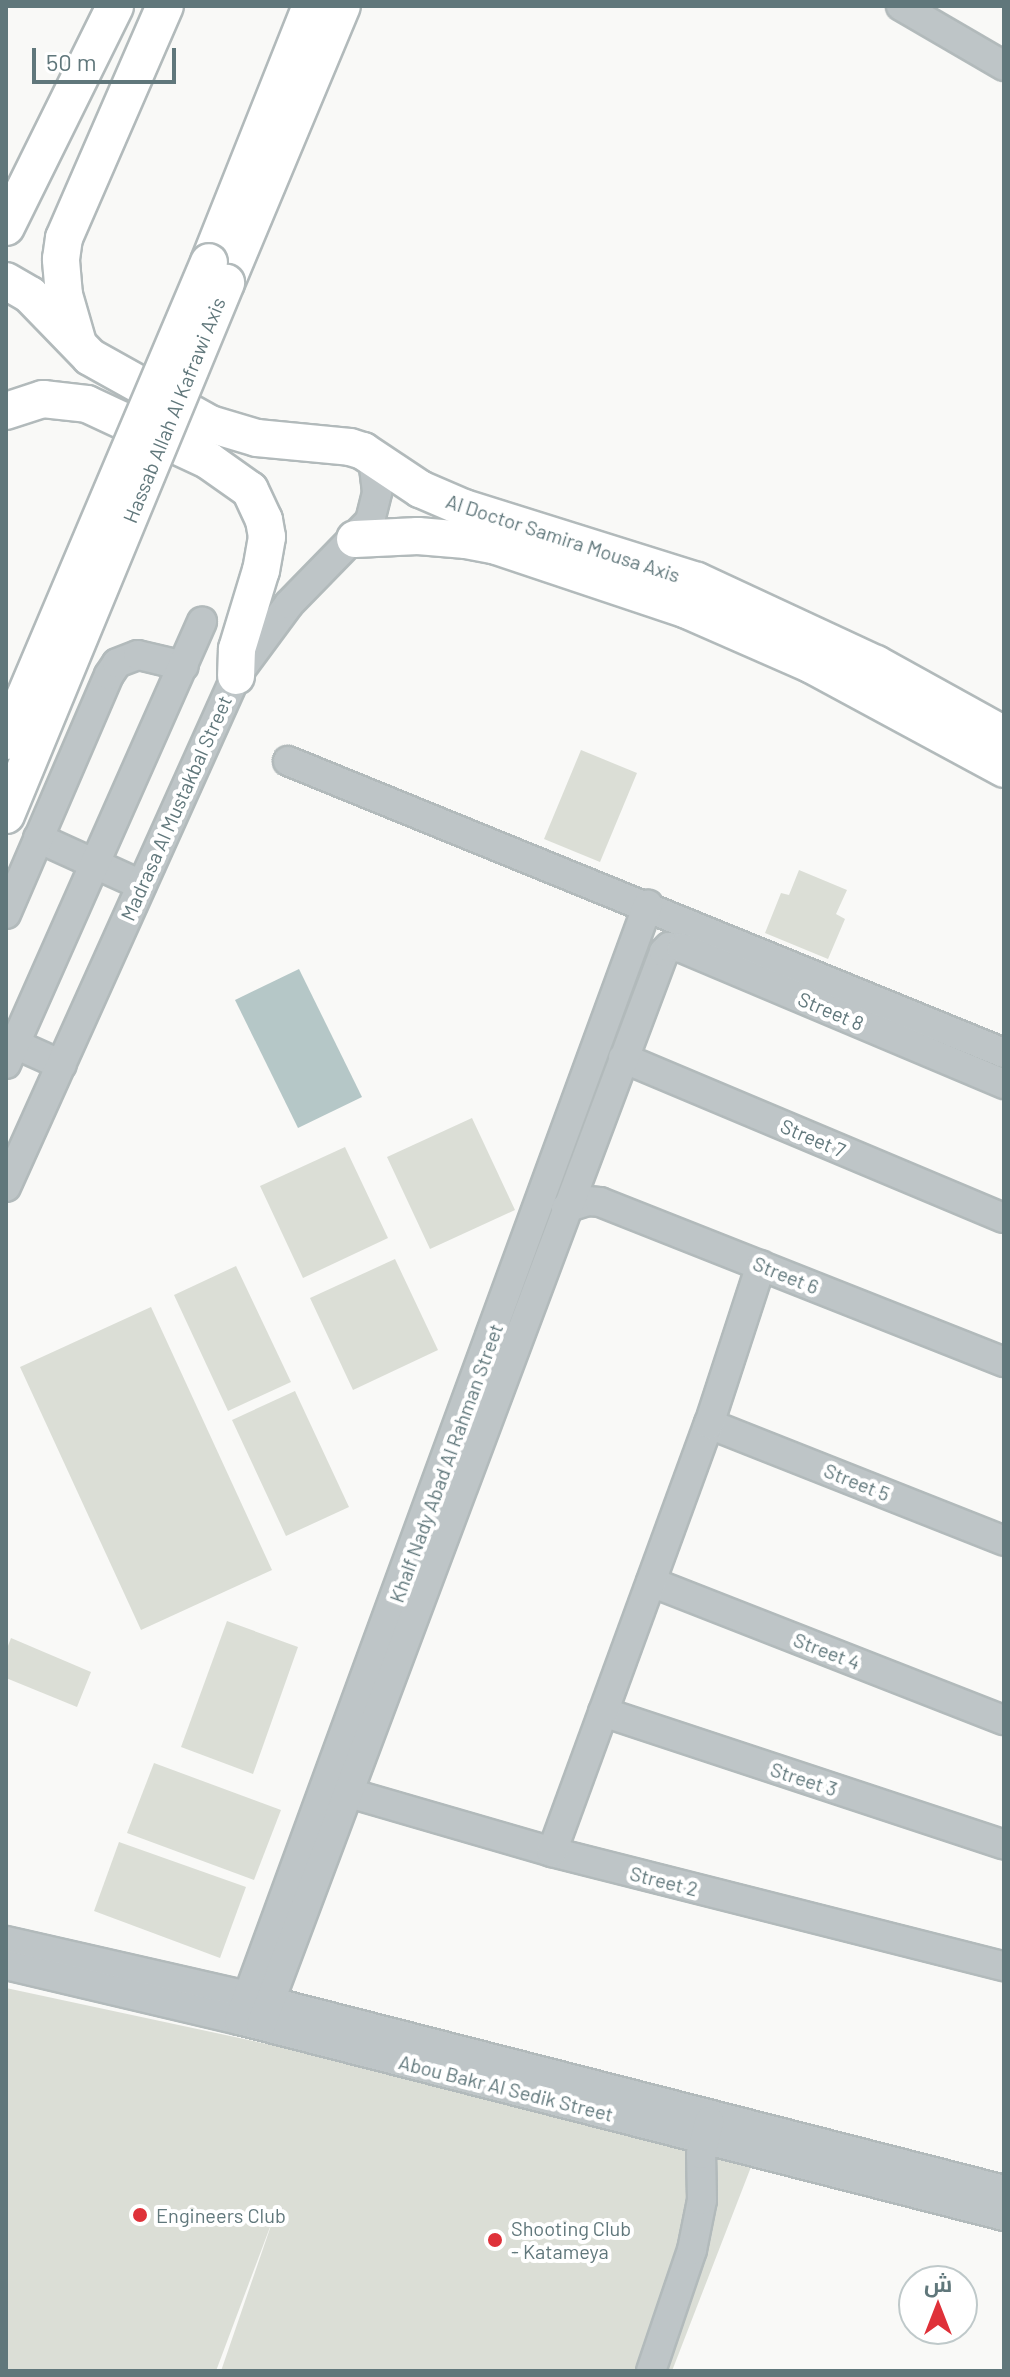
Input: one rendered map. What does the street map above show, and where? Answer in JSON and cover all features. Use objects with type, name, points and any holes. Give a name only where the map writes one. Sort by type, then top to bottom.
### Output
[{"type":"main road","points":[[6,227],[115,6]]},
{"type":"main road","points":[[81,349],[67,314],[61,259],[64,238],[165,6]]},
{"type":"main road","name":"Hassab Allah Al Kafrawi Axis","points":[[6,815],[218,273],[311,6]]},
{"type":"main road","name":"Hassab Allah Al Kafrawi Axis","points":[[6,741],[342,6]]},
{"type":"main road","points":[[6,258],[23,266],[42,266],[61,259]]},
{"type":"main road","name":"Al Doctor Samira Mousa Axis","points":[[6,281],[30,295],[81,349],[101,364],[225,431],[257,438],[335,444],[373,457],[406,481],[443,500],[697,581],[876,664],[1004,735]]},
{"type":"main road","points":[[6,411],[43,399],[87,404],[209,461],[250,490],[261,512],[267,537],[261,570],[237,649],[236,676]]},
{"type":"main road","name":"Al Doctor Samira Mousa Axis","points":[[355,539],[440,537],[496,546],[687,610],[812,665],[1004,769]]},
{"type":"street","points":[[901,6],[1004,66]]},
{"type":"street","name":"Madrasa Al Mustakbal Street","points":[[6,1187],[236,676],[289,604],[370,521],[377,501],[373,457]]},
{"type":"street","points":[[62,1065],[9,1049],[202,622]]},
{"type":"street","points":[[6,914],[109,675],[117,663],[138,655],[184,666]]},
{"type":"street","points":[[288,761],[648,905],[1004,1053]]},
{"type":"street","points":[[38,838],[141,885]]},
{"type":"street","name":"Khalf Nady Abad Al Rahman Street","points":[[562,1195],[648,905]]},
{"type":"street","name":"Street 8","points":[[661,957],[669,947],[682,948],[1004,1084]]},
{"type":"street","name":"Khalf Nady Abad Al Rahman Street","points":[[254,2011],[562,1195],[623,1058],[661,957]]},
{"type":"street","name":"Street 7","points":[[623,1058],[1004,1218]]},
{"type":"street","name":"Street 6","points":[[562,1195],[595,1201],[1004,1362]]},
{"type":"street","points":[[552,1852],[709,1424],[761,1265]]},
{"type":"street","name":"Street 5","points":[[709,1424],[1004,1541]]},
{"type":"street","name":"Street 4","points":[[651,1582],[1004,1720]]},
{"type":"street","name":"Street 3","points":[[603,1712],[1004,1845]]},
{"type":"street","name":"Street 2","points":[[338,1790],[552,1852],[1004,1966]]},
{"type":"street","name":"Abou Bakr Al Sedik Street","points":[[6,1941],[254,2011],[720,2130],[1004,2190]]},
{"type":"street","name":"Abou Bakr Al Sedik Street","points":[[6,1965],[254,2011]]},
{"type":"street","points":[[651,2371],[678,2300],[702,2200],[699,2169],[720,2130]]},
{"type":"street","name":"Abou Bakr Al Sedik Street","points":[[720,2130],[1004,2216]]},
{"type":"shaded area","points":[[581,750],[637,773],[600,862],[544,839]]},
{"type":"shaded area","points":[[799,870],[847,890],[836,914],[845,919],[828,959],[765,933],[781,893],[789,895]]},
{"type":"shaded area","points":[[299,969],[362,1097],[298,1128],[235,1000]]},
{"type":"shaded area","points":[[472,1118],[515,1210],[430,1249],[387,1157]]},
{"type":"shaded area","points":[[345,1147],[388,1238],[303,1278],[260,1186]]},
{"type":"shaded area","points":[[395,1259],[438,1350],[353,1390],[310,1298]]},
{"type":"shaded area","points":[[236,1266],[291,1382],[228,1411],[174,1295]]},
{"type":"shaded area","points":[[151,1307],[272,1570],[141,1630],[20,1367]]},
{"type":"shaded area","points":[[295,1391],[349,1507],[286,1536],[232,1420]]},
{"type":"shaded area","points":[[227,1621],[298,1647],[253,1774],[181,1747]]},
{"type":"shaded area","points":[[11,1638],[91,1672],[77,1707],[6,1678],[6,1651]]},
{"type":"shaded area","points":[[154,1763],[281,1810],[254,1880],[127,1833]]},
{"type":"shaded area","points":[[119,1842],[246,1887],[220,1958],[94,1911]]},
{"type":"shaded area","points":[[6,1988],[328,2057],[330,2053],[751,2167],[672,2371],[221,2371],[276,2211],[216,2371],[6,2371]]},
{"type":"place","name":"Engineers Club","points":[[140,2215]]},
{"type":"place","name":"Shooting Club - Katameya","points":[[495,2240]]}]
